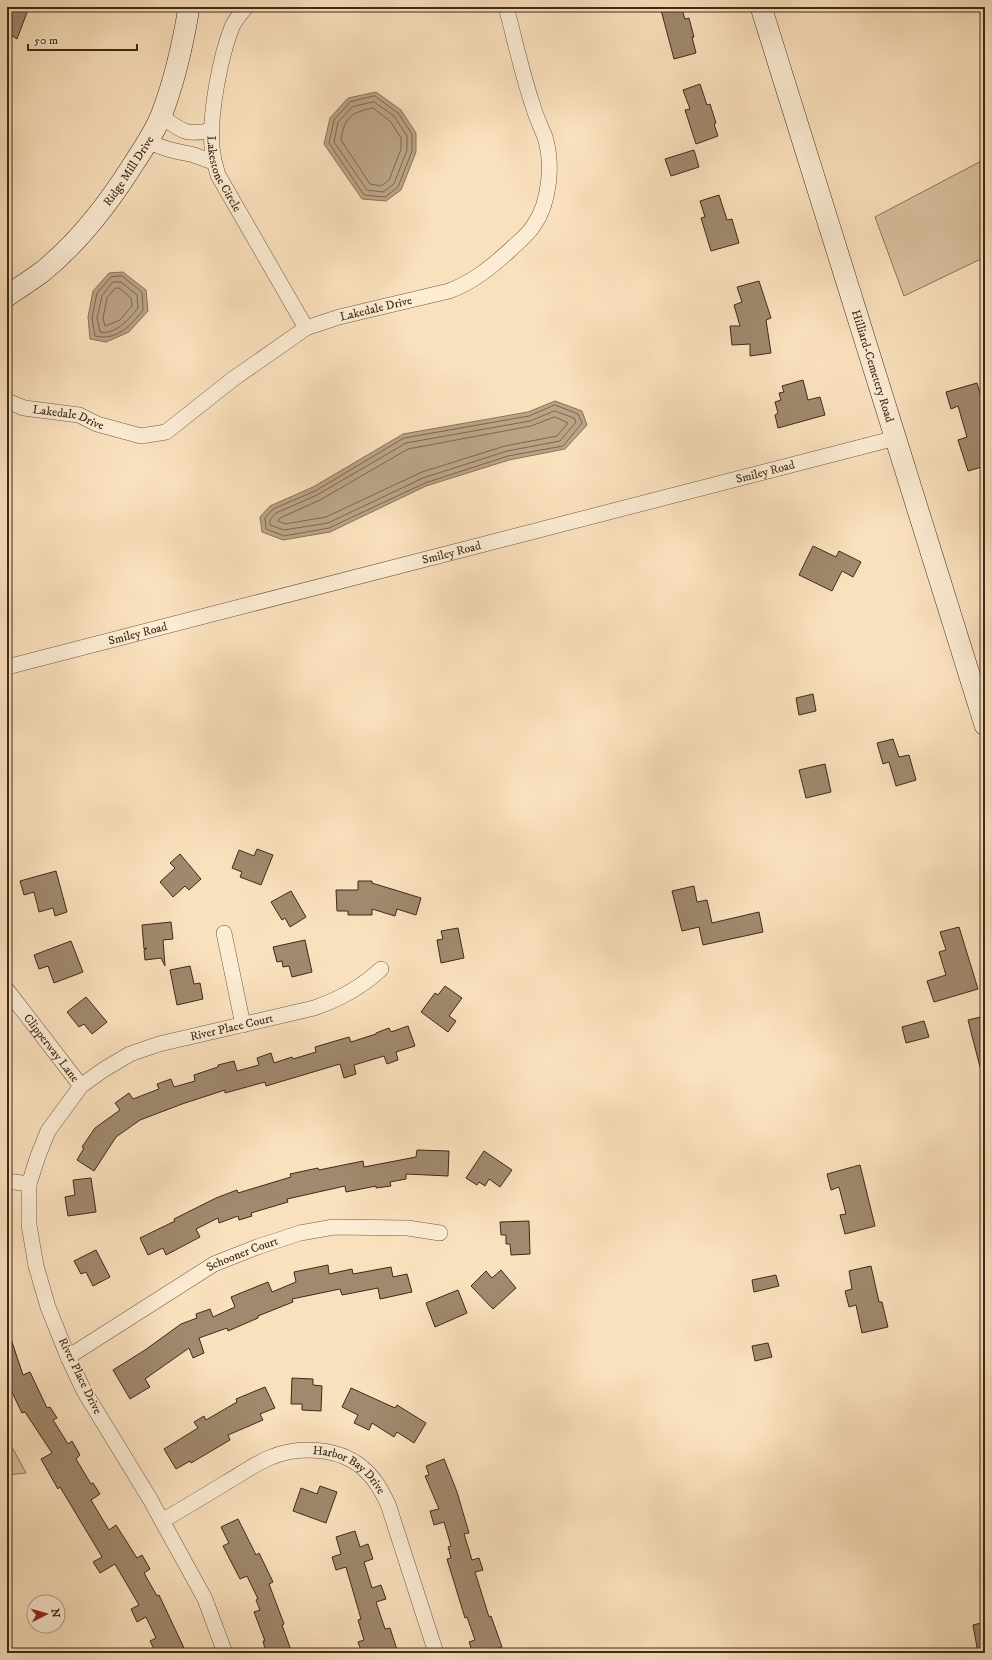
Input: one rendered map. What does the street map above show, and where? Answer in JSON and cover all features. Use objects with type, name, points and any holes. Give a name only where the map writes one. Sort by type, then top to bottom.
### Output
[{"type":"main road","name":"Ridge Mill Drive","points":[[7,296],[42,272],[71,246],[104,207],[148,141],[161,116],[182,51],[189,7]]},
{"type":"main road","name":"Hilliard-Cemetery Road","points":[[761,7],[985,725]]},
{"type":"street","name":"Lakestone Circle","points":[[246,7],[232,26],[217,82],[212,130],[214,162],[218,175],[306,328]]},
{"type":"street","name":"Lakedale Drive","points":[[7,401],[24,408],[80,416],[97,424],[141,436],[166,432],[233,379],[306,328],[339,318],[449,291],[465,285],[491,268],[530,232],[535,224],[542,211],[550,172],[545,138],[533,106],[506,7]]},
{"type":"street","points":[[161,116],[184,132],[197,134],[212,130]]},
{"type":"street","points":[[148,141],[179,153],[191,154],[214,162]]},
{"type":"street","name":"Smiley Road","points":[[7,667],[896,438]]},
{"type":"street","points":[[224,933],[243,1025]]},
{"type":"street","name":"River Place Court","points":[[81,1086],[103,1070],[130,1054],[159,1044],[314,1008],[338,1000],[368,982],[381,969]]},
{"type":"street","name":"Clipperway Lane","points":[[7,990],[81,1086]]},
{"type":"street","name":"River Place Drive","points":[[81,1086],[48,1131],[29,1184],[29,1225],[36,1266],[48,1307],[68,1357],[84,1391],[162,1521],[205,1598],[225,1653]]},
{"type":"street","points":[[7,1181],[29,1184]]},
{"type":"street","name":"Schooner Court","points":[[68,1357],[214,1264],[258,1246],[300,1233],[334,1227],[408,1228],[440,1233]]},
{"type":"street","name":"Harbor Bay Drive","points":[[162,1521],[269,1458],[293,1451],[317,1450],[336,1454],[352,1461],[366,1470],[378,1485],[388,1504],[436,1653]]},
{"type":"shaded area","points":[[985,159],[985,257],[904,296],[875,217]]},
{"type":"shaded area","points":[[7,1438],[26,1473],[7,1475]]},
{"type":"water","points":[[376,92],[401,110],[416,133],[416,152],[401,190],[386,201],[362,199],[324,144],[330,118],[348,98]]},
{"type":"water","points":[[123,272],[146,290],[148,311],[129,332],[106,342],[90,339],[88,317],[93,291],[109,273]]},
{"type":"water","points":[[555,401],[582,411],[587,425],[565,449],[509,460],[426,486],[330,532],[283,540],[262,532],[260,517],[270,506],[313,487],[403,434],[528,412]]},
{"type":"building","points":[[7,7],[29,7],[17,39],[7,32]]},
{"type":"building","points":[[681,7],[685,19],[689,18],[696,53],[674,59],[661,10]]},
{"type":"building","points":[[700,84],[707,105],[710,104],[716,123],[714,124],[718,136],[696,144],[685,110],[690,109],[683,90]]},
{"type":"building","points":[[694,150],[699,167],[671,176],[665,159]]},
{"type":"building","points":[[719,195],[727,220],[732,219],[739,243],[711,251],[701,218],[705,217],[700,201]]},
{"type":"building","points":[[759,281],[771,318],[766,320],[771,353],[750,356],[750,344],[732,345],[730,326],[740,326],[734,305],[742,302],[737,287]]},
{"type":"building","points":[[803,380],[808,400],[820,397],[825,415],[778,428],[775,415],[778,413],[775,402],[781,400],[779,393],[784,392],[782,386]]},
{"type":"building","points":[[977,383],[985,410],[985,466],[968,471],[958,440],[967,437],[958,406],[951,409],[946,392]]},
{"type":"building","points":[[813,546],[836,557],[839,551],[861,562],[853,577],[842,571],[832,591],[799,575]]},
{"type":"building","points":[[813,694],[816,711],[799,715],[796,698]]},
{"type":"building","points":[[893,739],[899,757],[909,755],[916,780],[896,786],[889,762],[883,764],[877,743]]},
{"type":"building","points":[[825,764],[831,792],[806,798],[799,770]]},
{"type":"building","points":[[257,849],[273,855],[261,885],[240,877],[242,872],[232,868],[239,850],[254,856]]},
{"type":"building","points":[[180,854],[201,879],[189,890],[185,886],[173,897],[160,882],[175,868],[170,863]]},
{"type":"building","points":[[56,871],[67,912],[55,916],[53,908],[39,912],[34,892],[24,895],[20,881]]},
{"type":"building","points":[[358,881],[372,881],[372,883],[421,898],[416,915],[397,909],[395,916],[372,909],[372,915],[348,915],[348,911],[337,911],[336,890],[358,890]]},
{"type":"building","points":[[694,886],[697,902],[707,900],[712,923],[759,912],[763,932],[703,945],[699,927],[682,931],[672,891]]},
{"type":"building","points":[[291,891],[306,917],[290,927],[285,918],[282,920],[271,902]]},
{"type":"building","points":[[171,922],[173,939],[163,940],[165,966],[161,958],[145,960],[144,950],[147,948],[144,949],[142,925]]},
{"type":"building","points":[[959,927],[978,989],[934,1002],[927,981],[946,975],[939,952],[946,950],[940,932]]},
{"type":"building","points":[[458,928],[464,958],[441,963],[437,940],[443,939],[441,931]]},
{"type":"building","points":[[305,940],[312,972],[292,977],[289,966],[283,967],[282,961],[277,962],[273,947]]},
{"type":"building","points":[[71,941],[83,972],[54,983],[48,966],[39,969],[34,955]]},
{"type":"building","points":[[190,966],[194,984],[200,983],[203,999],[177,1005],[170,970]]},
{"type":"building","points":[[445,986],[462,998],[449,1016],[456,1021],[448,1032],[421,1012],[435,993],[438,995]]},
{"type":"building","points":[[86,997],[107,1022],[92,1034],[84,1024],[79,1027],[67,1012]]},
{"type":"building","points":[[985,1016],[985,1070],[981,1071],[968,1020]]},
{"type":"building","points":[[924,1021],[929,1037],[906,1043],[902,1027]]},
{"type":"building","points":[[408,1026],[415,1046],[396,1052],[398,1060],[387,1064],[384,1056],[354,1065],[356,1074],[344,1078],[340,1064],[266,1086],[265,1082],[225,1093],[225,1090],[140,1120],[116,1137],[94,1171],[77,1160],[84,1148],[82,1147],[95,1128],[120,1110],[115,1103],[129,1093],[133,1099],[159,1089],[157,1084],[171,1079],[174,1087],[195,1081],[194,1075],[218,1067],[218,1065],[234,1061],[237,1071],[259,1065],[257,1058],[271,1053],[274,1063],[292,1057],[293,1059],[316,1052],[315,1047],[349,1037],[351,1042],[389,1028],[391,1032]]},
{"type":"building","points":[[417,1150],[449,1151],[448,1176],[406,1174],[406,1179],[390,1182],[391,1186],[376,1188],[376,1186],[346,1192],[345,1186],[287,1199],[288,1202],[251,1213],[252,1216],[239,1220],[238,1216],[219,1223],[218,1218],[196,1229],[200,1237],[166,1255],[163,1248],[148,1255],[140,1238],[175,1221],[174,1219],[216,1198],[237,1190],[238,1193],[291,1177],[290,1174],[318,1168],[319,1170],[363,1161],[364,1167],[416,1157]]},
{"type":"building","points":[[484,1151],[512,1170],[500,1187],[489,1179],[485,1186],[479,1182],[477,1185],[466,1178]]},
{"type":"building","points":[[860,1165],[875,1226],[845,1234],[840,1215],[846,1214],[839,1187],[831,1190],[827,1174]]},
{"type":"building","points":[[91,1178],[96,1212],[68,1216],[65,1197],[75,1195],[73,1180]]},
{"type":"building","points":[[529,1221],[530,1254],[511,1255],[510,1244],[506,1244],[506,1235],[501,1235],[500,1222]]},
{"type":"building","points":[[96,1250],[110,1277],[93,1286],[86,1272],[81,1274],[74,1261]]},
{"type":"building","points":[[328,1265],[329,1274],[352,1269],[353,1274],[391,1267],[393,1277],[407,1274],[412,1292],[380,1299],[378,1288],[342,1295],[340,1289],[292,1299],[293,1302],[258,1316],[258,1318],[228,1331],[227,1328],[199,1338],[204,1353],[193,1358],[189,1348],[145,1379],[150,1387],[130,1399],[113,1370],[145,1350],[181,1324],[197,1318],[196,1314],[210,1309],[213,1317],[235,1307],[231,1297],[268,1282],[272,1292],[296,1282],[294,1272]]},
{"type":"building","points":[[871,1266],[879,1302],[882,1302],[888,1327],[862,1333],[856,1305],[849,1307],[845,1291],[852,1289],[849,1271]]},
{"type":"building","points":[[501,1270],[516,1288],[493,1309],[471,1286],[486,1271],[492,1278]]},
{"type":"building","points":[[776,1275],[779,1286],[754,1292],[752,1280]]},
{"type":"building","points":[[458,1290],[467,1313],[435,1327],[426,1303]]},
{"type":"building","points":[[7,1333],[9,1333],[23,1375],[30,1372],[47,1408],[50,1407],[57,1418],[53,1420],[68,1444],[72,1441],[80,1455],[76,1459],[91,1484],[93,1483],[100,1494],[91,1500],[109,1530],[116,1525],[137,1558],[142,1555],[150,1569],[144,1573],[157,1596],[159,1595],[184,1648],[173,1653],[156,1653],[150,1641],[156,1638],[146,1617],[137,1622],[131,1609],[139,1605],[115,1564],[100,1573],[93,1562],[102,1557],[60,1487],[58,1489],[41,1459],[52,1453],[25,1412],[22,1413],[7,1382]]},
{"type":"building","points":[[768,1343],[772,1357],[755,1361],[752,1346]]},
{"type":"building","points":[[292,1378],[313,1379],[313,1385],[322,1386],[321,1411],[302,1410],[302,1404],[291,1404]]},
{"type":"building","points":[[265,1387],[275,1408],[260,1414],[263,1420],[228,1435],[230,1440],[191,1463],[190,1461],[176,1469],[164,1449],[198,1428],[194,1422],[204,1416],[206,1420],[237,1402],[236,1399]]},
{"type":"building","points":[[351,1388],[395,1408],[397,1405],[426,1423],[414,1443],[397,1432],[394,1437],[372,1423],[369,1430],[354,1423],[358,1415],[342,1407]]},
{"type":"building","points":[[444,1459],[457,1492],[469,1533],[464,1534],[472,1560],[479,1558],[483,1570],[475,1572],[489,1617],[491,1616],[502,1647],[484,1653],[473,1653],[469,1642],[475,1640],[467,1617],[465,1618],[447,1559],[451,1558],[448,1547],[451,1546],[444,1522],[434,1525],[430,1511],[439,1509],[425,1476],[429,1475],[426,1466]]},
{"type":"building","points":[[320,1486],[337,1492],[326,1523],[293,1511],[301,1488],[317,1494]]},
{"type":"building","points":[[238,1519],[256,1555],[259,1553],[273,1582],[269,1584],[284,1624],[282,1625],[292,1653],[266,1653],[263,1641],[265,1641],[254,1612],[260,1610],[256,1600],[258,1599],[247,1576],[240,1579],[223,1546],[229,1543],[221,1527]]},
{"type":"building","points":[[355,1531],[360,1547],[368,1544],[373,1559],[364,1562],[372,1588],[381,1585],[386,1599],[376,1602],[385,1629],[390,1628],[398,1653],[362,1653],[358,1642],[364,1640],[358,1620],[361,1619],[346,1567],[336,1570],[332,1557],[341,1554],[336,1537]]},
{"type":"building","points":[[985,1622],[985,1653],[978,1653],[973,1625]]}]
